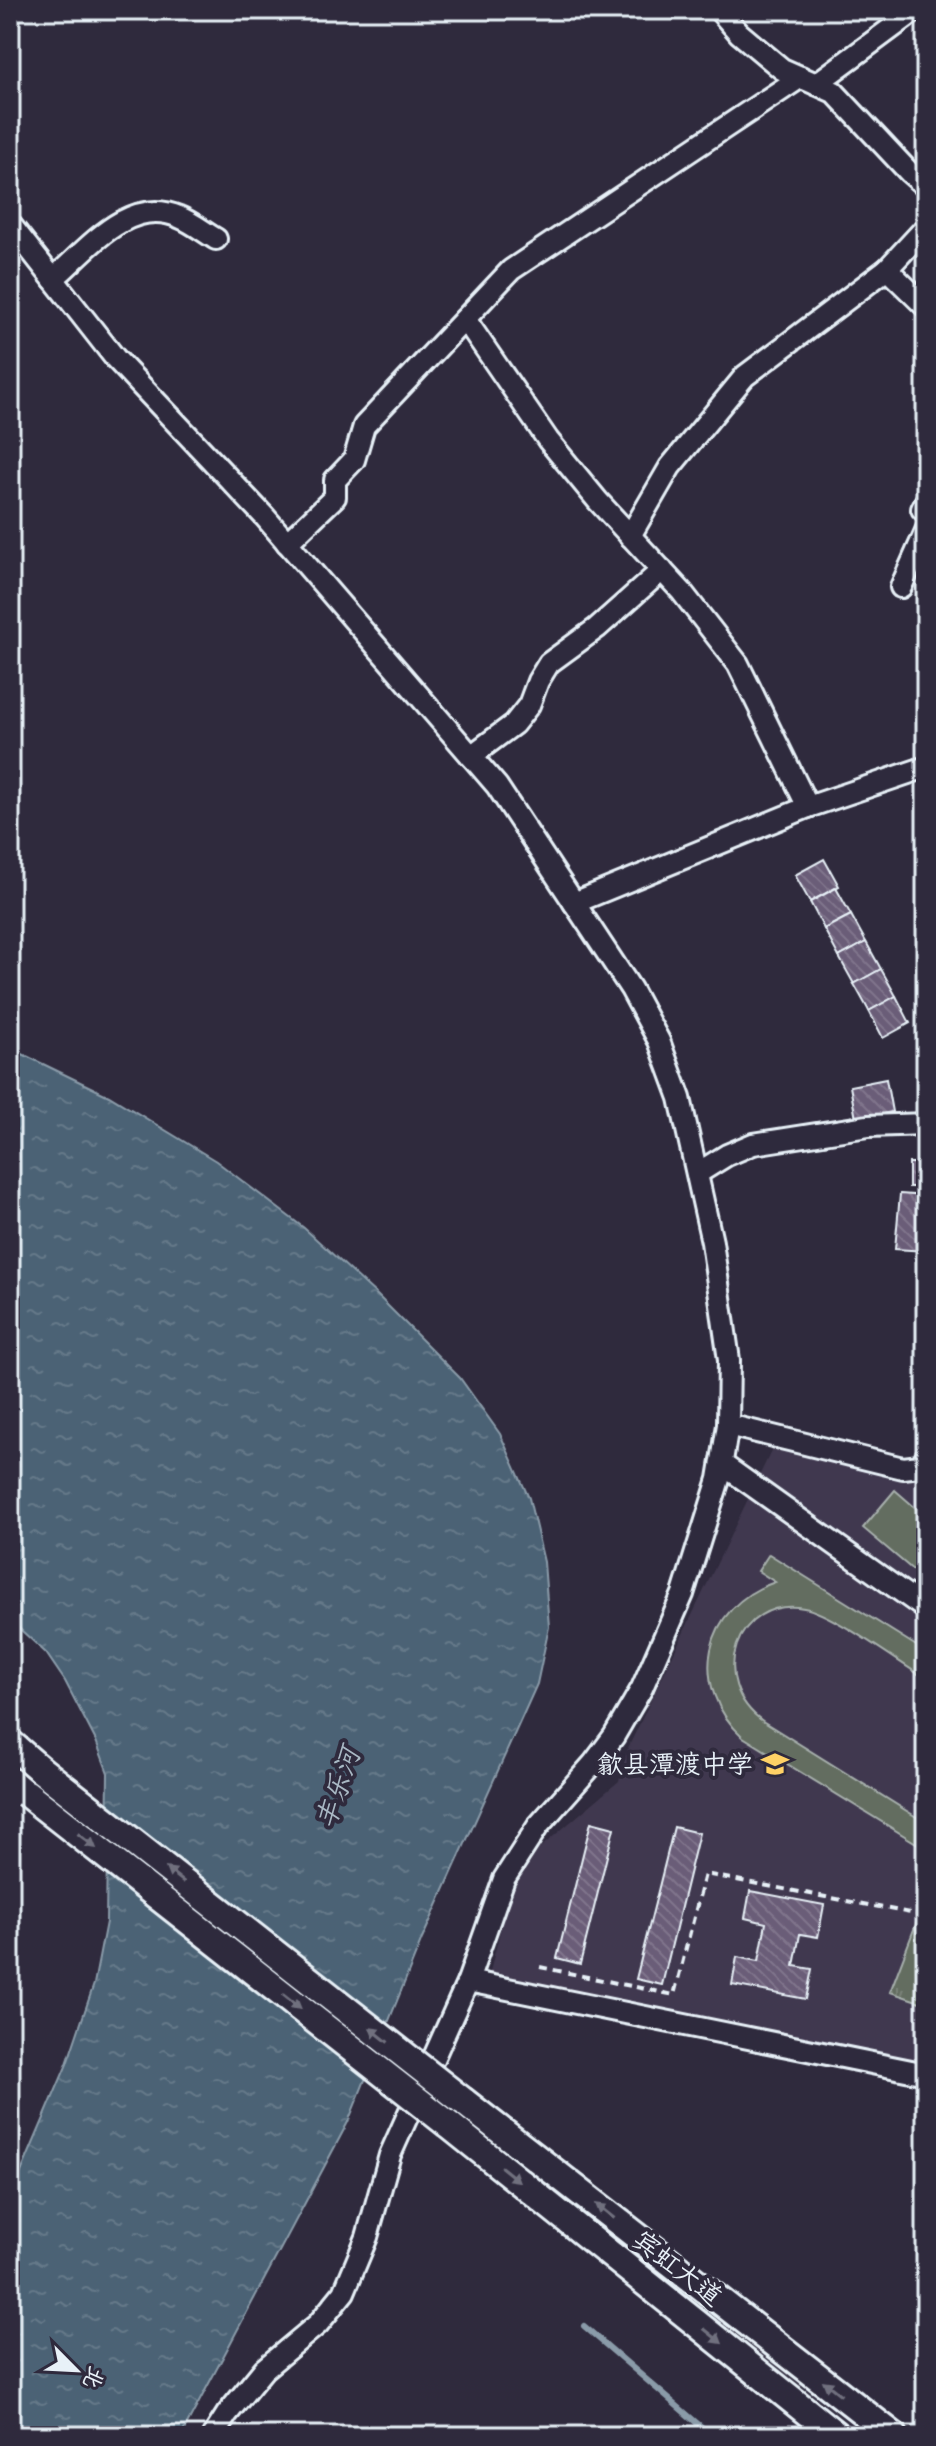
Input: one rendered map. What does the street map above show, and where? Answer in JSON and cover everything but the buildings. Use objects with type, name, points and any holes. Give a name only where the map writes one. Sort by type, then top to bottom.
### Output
[{"type":"main road","name":"宾虹大道","points":[[10,1743],[894,2436]]},
{"type":"main road","name":"宾虹大道","points":[[18,1787],[449,2125],[837,2436]]},
{"type":"street","points":[[719,10],[739,33],[782,69],[834,92],[926,187]]},
{"type":"street","points":[[287,543],[335,497],[335,480],[354,460],[364,426],[511,270],[917,13]]},
{"type":"street","points":[[53,279],[115,226],[139,214],[161,212],[179,216],[216,239]]},
{"type":"street","points":[[10,224],[115,358],[287,543],[497,786],[631,989],[659,1041],[680,1098],[698,1173],[729,1360],[728,1425],[722,1464],[699,1551],[642,1688],[614,1736],[593,1764],[555,1804],[504,1879],[468,1981],[390,2155],[363,2249],[344,2292],[318,2324],[264,2369],[213,2436]]},
{"type":"street","points":[[630,536],[670,467],[745,376],[887,269],[926,227]]},
{"type":"street","points":[[887,269],[926,307]]},
{"type":"street","points":[[465,319],[548,440],[598,501],[662,570],[738,664],[808,807]]},
{"type":"street","points":[[926,501],[922,509],[926,512]]},
{"type":"street","points":[[901,587],[926,531]]},
{"type":"street","points":[[471,756],[514,724],[529,705],[549,663],[597,628],[662,570]]},
{"type":"street","points":[[574,903],[808,807],[926,767]]},
{"type":"street","points":[[698,1173],[753,1144],[868,1126],[926,1124]]},
{"type":"street","points":[[728,1425],[903,1468],[920,1466],[926,1457]]},
{"type":"street","points":[[722,1464],[926,1609]]},
{"type":"street","points":[[468,1981],[926,2074]]},
{"type":"path","points":[[540,1967],[674,1995],[705,1874],[926,1916]]},
{"type":"shaded area","name":"歙县潭渡中学","points":[[776,1441],[926,1477],[926,2062],[489,1976],[509,1895],[535,1852],[619,1781],[628,1748]]},
{"type":"green space","points":[[895,1490],[926,1517],[926,1581],[863,1528]]},
{"type":"green space","points":[[769,1554],[926,1652],[926,1679],[831,1619],[804,1608],[780,1608],[761,1615],[746,1628],[737,1646],[733,1665],[736,1686],[746,1705],[764,1722],[926,1823],[926,1849],[743,1737],[725,1717],[714,1695],[710,1672],[711,1649],[718,1628],[732,1609],[751,1593],[775,1582],[758,1571]]},
{"type":"green space","points":[[916,1924],[926,1927],[926,2004],[890,1992]]},
{"type":"water","name":"丰乐河","points":[[10,1048],[109,1096],[216,1161],[304,1228],[376,1294],[460,1378],[500,1434],[529,1498],[544,1562],[549,1627],[537,1684],[422,1939],[348,2122],[181,2436],[10,2436],[10,2198],[67,2064],[94,1984],[106,1922],[108,1773],[96,1741],[65,1681],[46,1653],[10,1620]]},
{"type":"waterway","points":[[584,2326],[712,2436]]},
{"type":"place","name":"歙县潭渡中学","points":[[775,1764]]}]
